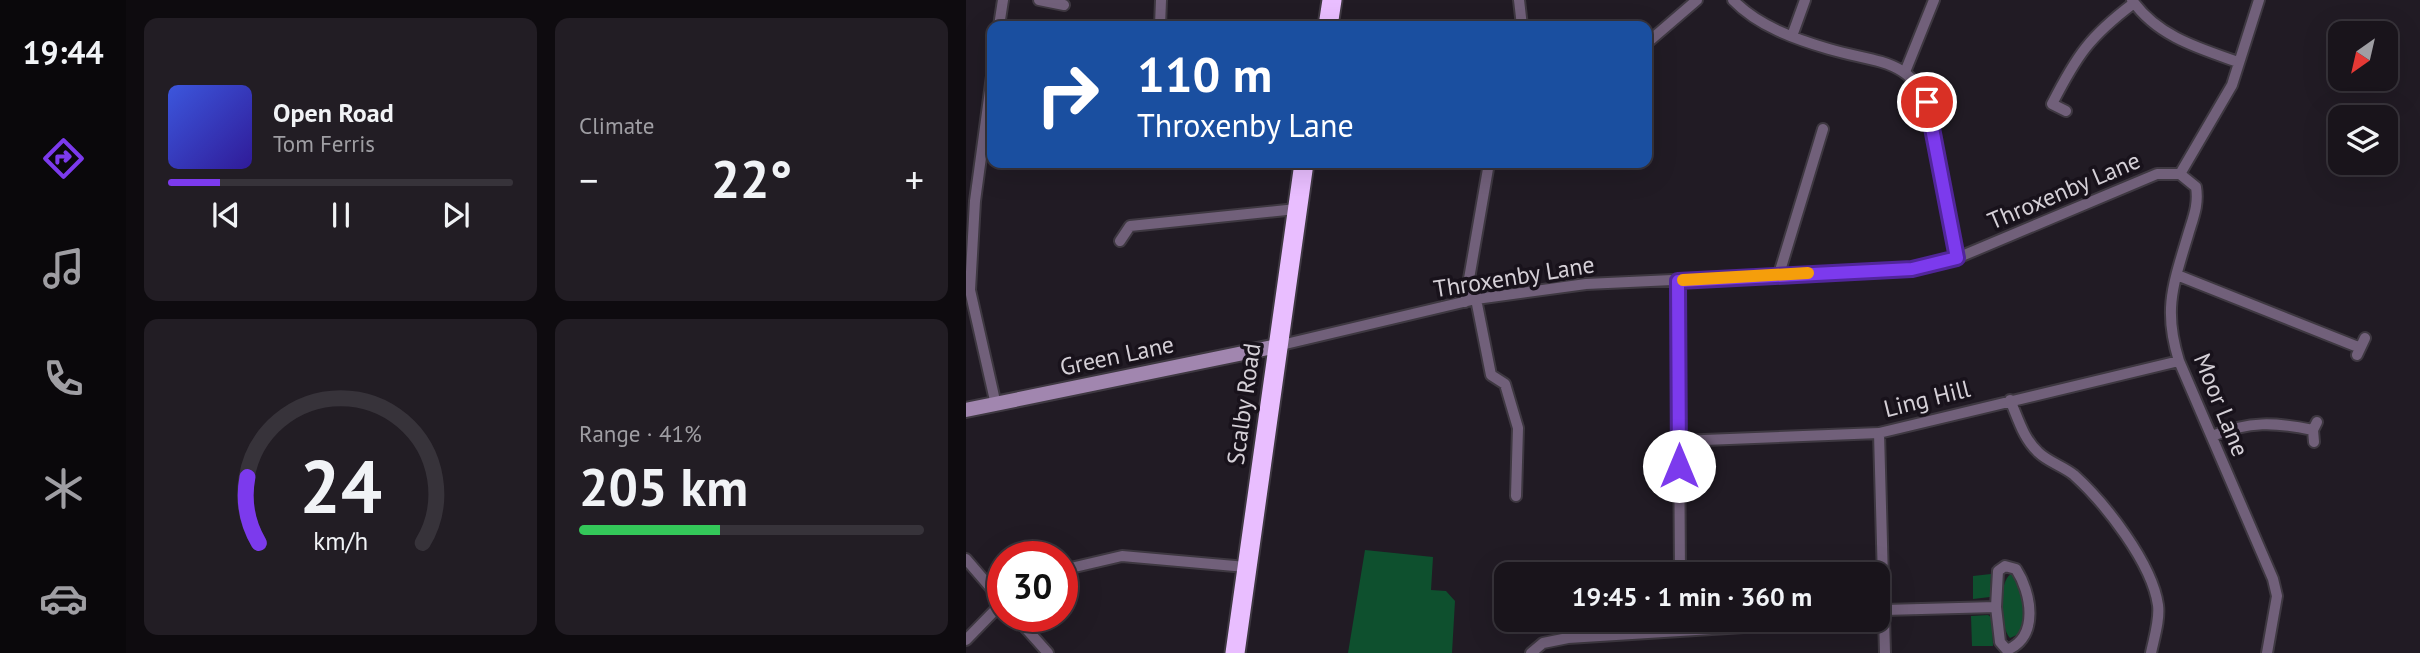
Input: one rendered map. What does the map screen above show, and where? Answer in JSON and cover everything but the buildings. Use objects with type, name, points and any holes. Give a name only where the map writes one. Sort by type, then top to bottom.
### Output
[{"type":"highway","points":[[1329,21],[1332,0]]},
{"type":"highway","name":"Scalby Road","points":[[1235,653],[1303,168]]},
{"type":"street","points":[[1000,21],[1003,0]]},
{"type":"street","points":[[1039,0],[1064,5]]},
{"type":"street","points":[[1160,21],[1161,0]]},
{"type":"street","points":[[1519,0],[1521,21]]},
{"type":"street","points":[[1652,39],[1697,0]]},
{"type":"street","points":[[1734,0],[1756,19],[1792,36],[1828,49],[1883,61],[1905,72],[1927,102],[1957,258]]},
{"type":"street","points":[[1792,36],[1805,0]]},
{"type":"street","points":[[1905,72],[1934,0]]},
{"type":"street","name":"Throxenby Lane","points":[[1277,346],[1471,301],[1586,284],[1912,269],[1957,258],[2157,174],[2180,174],[2227,96],[2259,0]]},
{"type":"street","points":[[2066,111],[2052,104],[2085,44],[2133,1],[2148,21],[2168,34],[2238,62]]},
{"type":"street","points":[[987,113],[975,201],[970,290],[996,405]]},
{"type":"street","points":[[1779,274],[1823,130]]},
{"type":"street","points":[[1488,168],[1471,301],[1491,376],[1505,384],[1518,428],[1516,496]]},
{"type":"street","name":"Moor Lane","points":[[2180,174],[2196,187],[2197,203],[2169,310],[2170,332],[2179,362],[2277,596],[2267,653]]},
{"type":"street","points":[[1120,241],[1131,222],[1296,209]]},
{"type":"street","points":[[2177,275],[2360,347]]},
{"type":"street","points":[[1678,281],[1680,562]]},
{"type":"street","name":"Green Lane","points":[[966,410],[1277,346]]},
{"type":"street","name":"Ling Hill","points":[[1679,441],[1879,433],[2179,362]]},
{"type":"street","points":[[2010,400],[2024,434],[2038,452],[2071,473],[2099,499],[2128,540],[2148,576],[2158,605],[2151,653]]},
{"type":"street","points":[[2212,436],[2241,425],[2282,424],[2315,426],[2314,442]]},
{"type":"street","points":[[1879,433],[1881,562]]},
{"type":"street","points":[[1078,566],[1122,556],[1246,567]]},
{"type":"street","points":[[966,559],[987,583]]},
{"type":"street","points":[[2005,566],[2016,569],[2028,590],[2031,609],[2023,636],[2015,647],[2007,650],[2000,642],[1996,607],[1998,571],[2005,566]]},
{"type":"street","points":[[1890,614],[1996,607]]},
{"type":"street","points":[[966,640],[987,618]]},
{"type":"street","points":[[1029,632],[1048,653]]},
{"type":"street","points":[[1531,653],[1543,643],[1620,632]]},
{"type":"street","points":[[1883,632],[1885,653]]},
{"type":"green space","points":[[1365,550],[1433,557],[1431,590],[1446,591],[1455,601],[1452,653],[1348,653]]},
{"type":"green space","points":[[1991,574],[1990,597],[1973,599],[1973,576]]},
{"type":"green space","points":[[2011,574],[2020,586],[2024,602],[2024,620],[2019,634],[2010,638],[2002,615],[2002,595],[2007,578]]},
{"type":"green space","points":[[1988,615],[1992,618],[1993,646],[1972,646],[1971,616]]},
{"type":"slow traffic","points":[[1683,280],[1808,273]]},
{"type":"route","points":[[1679,466],[1678,281],[1912,269],[1957,258],[1927,102]]}]
